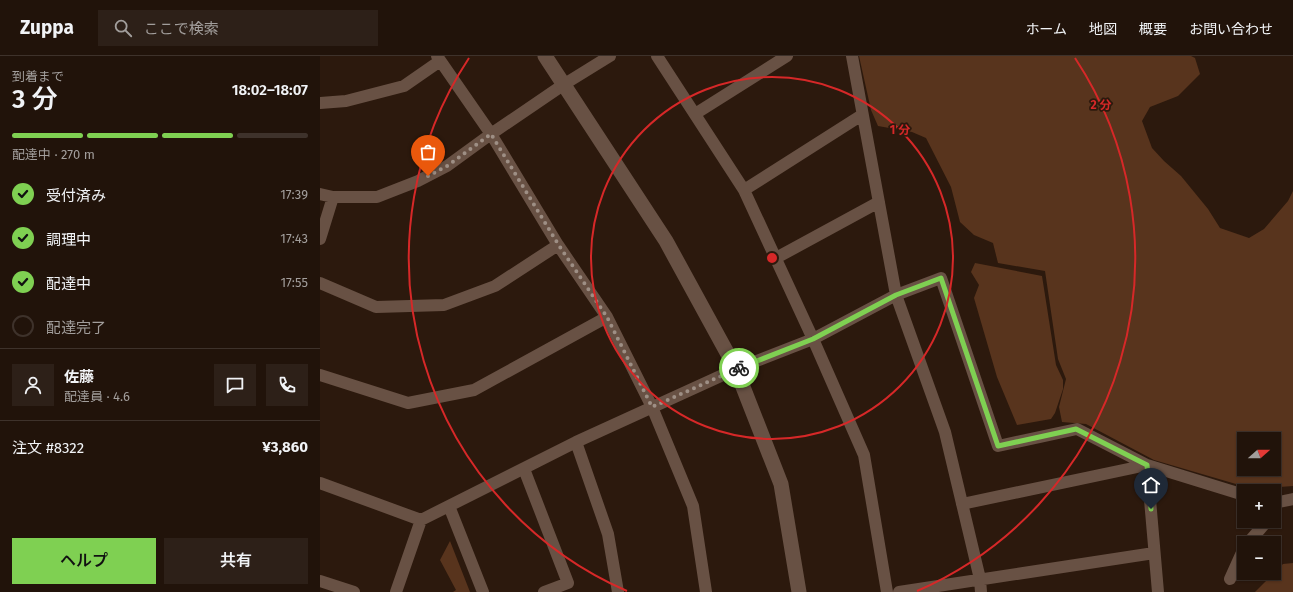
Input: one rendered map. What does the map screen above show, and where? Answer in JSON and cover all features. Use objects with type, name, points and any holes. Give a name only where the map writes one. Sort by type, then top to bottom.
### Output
[{"type":"street","points":[[545,56],[666,241],[736,369],[780,484],[799,592]]},
{"type":"street","points":[[320,194],[333,197],[377,197],[418,181],[447,166],[491,134],[610,56]]},
{"type":"street","points":[[657,56],[744,190],[813,339],[864,455],[887,592]]},
{"type":"street","points":[[695,114],[787,56]]},
{"type":"street","points":[[852,56],[896,295],[945,432],[980,579],[981,592]]},
{"type":"street","points":[[320,103],[346,101],[404,86],[439,59],[491,134],[558,244],[607,317],[652,407],[693,506],[706,592]]},
{"type":"street","points":[[744,190],[862,115]]},
{"type":"street","points":[[320,239],[333,197]]},
{"type":"street","points":[[776,258],[878,202]]},
{"type":"street","points":[[320,283],[376,307],[444,305],[495,286],[558,244]]},
{"type":"street","points":[[396,592],[421,520],[576,442],[736,369],[813,339],[896,295],[941,278],[998,446],[1076,429],[1147,465],[1237,493]]},
{"type":"street","points":[[320,375],[408,404],[474,390],[607,317]]},
{"type":"street","points":[[576,442],[608,534],[618,592]]},
{"type":"street","points":[[962,504],[1147,465]]},
{"type":"street","points":[[1147,465],[1158,592]]},
{"type":"street","points":[[524,469],[568,583],[544,592]]},
{"type":"street","points":[[320,483],[421,520]]},
{"type":"street","points":[[1281,502],[1293,499]]},
{"type":"street","points":[[449,506],[482,592]]},
{"type":"street","points":[[1254,536],[1261,528]]},
{"type":"street","points":[[899,592],[1154,553]]},
{"type":"street","points":[[1230,579],[1237,564]]},
{"type":"street","points":[[320,581],[354,592]]},
{"type":"shaded area","points":[[859,56],[1191,56],[1195,58],[1200,74],[1178,96],[1150,107],[1142,121],[1152,148],[1181,176],[1208,209],[1220,228],[1249,238],[1264,229],[1288,201],[1293,191],[1293,486],[1281,487],[1281,484],[1236,484],[1154,460],[1086,424],[1062,422],[1059,407],[1066,379],[1058,359],[1045,271],[998,263],[993,243],[974,235],[960,222],[951,187],[926,138],[912,132],[878,126],[871,110]]},
{"type":"shaded area","points":[[975,263],[1042,276],[1056,365],[1063,380],[1063,389],[1055,413],[1051,419],[1017,425],[997,377],[974,298],[979,285],[971,272]]},
{"type":"shaded area","points":[[450,541],[470,592],[453,592],[456,590],[440,560]]},
{"type":"shaded area","points":[[1293,563],[1293,592],[1255,592],[1267,580],[1281,580],[1281,566],[1283,564]]},
{"type":"way so far","points":[[428,176],[447,166],[491,134],[558,244],[607,317],[652,407],[739,368]]},
{"type":"route","points":[[739,368],[813,339],[896,295],[941,278],[998,446],[1076,429],[1147,465],[1151,509]]}]
